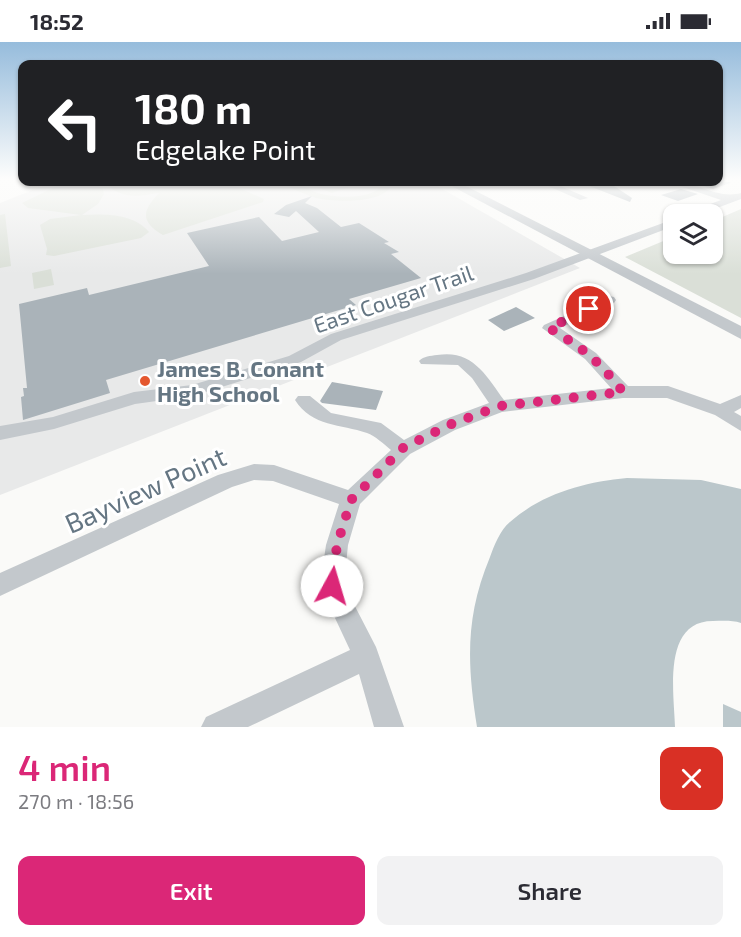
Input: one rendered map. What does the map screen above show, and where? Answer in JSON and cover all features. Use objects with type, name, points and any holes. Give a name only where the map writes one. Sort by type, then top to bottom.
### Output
[{"type":"street","points":[[504,210],[741,333]]},
{"type":"street","name":"East Cougar Trail","points":[[0,434],[54,423],[134,398],[193,390],[264,369],[295,359],[336,337],[591,255],[663,226]]},
{"type":"street","points":[[609,300],[549,328],[579,346],[601,363],[623,392]]},
{"type":"street","points":[[427,361],[446,356],[467,362],[500,406]]},
{"type":"street","points":[[389,727],[367,656],[332,586],[337,545],[351,500],[403,448],[449,425],[500,406],[623,392],[668,392],[721,411],[741,425]]},
{"type":"street","points":[[304,400],[326,417],[375,428],[403,448]]},
{"type":"street","points":[[721,411],[741,401]]},
{"type":"street","name":"Bayview Point","points":[[0,585],[225,481],[254,472],[274,473],[351,500]]},
{"type":"street","points":[[216,727],[367,656]]},
{"type":"shaded area","name":"James B. Conant High School","points":[[0,210],[479,210],[580,268],[0,495]]},
{"type":"shaded area","points":[[43,210],[89,210],[82,215],[127,218],[149,232],[141,238],[54,256],[46,255],[47,249],[40,225],[50,219],[81,215]]},
{"type":"shaded area","points":[[147,210],[239,210],[163,235],[150,225],[146,215]]},
{"type":"shaded area","points":[[741,210],[741,318],[625,257],[663,241],[663,264],[723,264],[723,217]]},
{"type":"shaded area","points":[[5,214],[11,266],[0,268],[0,215]]},
{"type":"shaded area","points":[[51,269],[54,285],[34,289],[32,273]]},
{"type":"shaded area","points":[[627,478],[701,480],[741,489],[741,623],[713,621],[697,624],[685,633],[674,661],[675,727],[477,727],[470,661],[472,621],[482,579],[500,534],[506,525],[523,512],[550,496],[596,482]]},
{"type":"shaded area","points":[[723,704],[741,712],[741,727],[723,727]]},
{"type":"building","name":"James B. Conant High School","points":[[279,210],[319,210],[341,227],[359,223],[389,242],[384,243],[399,252],[391,254],[421,278],[349,299],[356,305],[106,380],[110,393],[23,420],[21,397],[24,396],[23,388],[27,388],[19,304],[87,288],[89,295],[209,266],[187,233],[259,217],[282,241],[319,232],[296,211],[289,217],[274,214]]},
{"type":"building","points":[[516,307],[535,318],[504,331],[488,320]]},
{"type":"building","points":[[332,382],[383,391],[376,410],[322,403],[320,401]]},
{"type":"place","name":"James B. Conant High School","points":[[145,381]]},
{"type":"route","points":[[332,586],[337,545],[351,500],[403,448],[449,425],[500,406],[623,392],[601,363],[579,346],[549,328],[589,309]]}]
